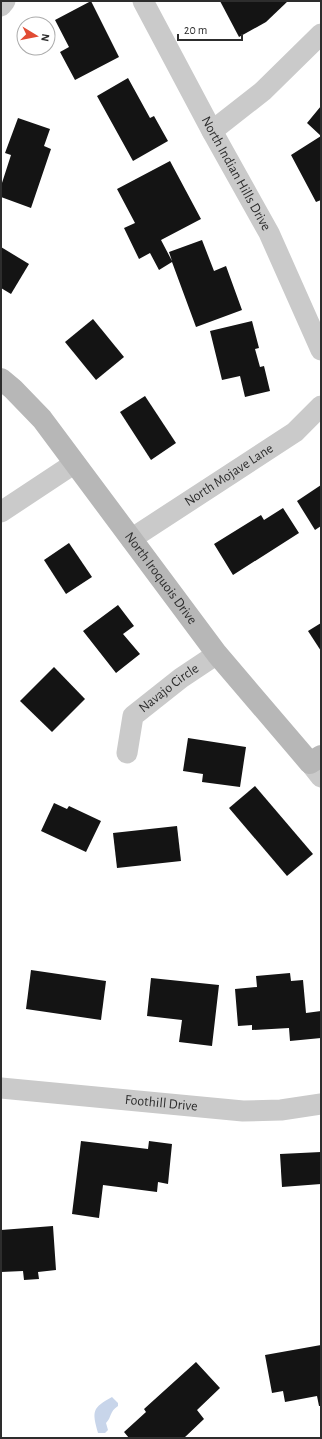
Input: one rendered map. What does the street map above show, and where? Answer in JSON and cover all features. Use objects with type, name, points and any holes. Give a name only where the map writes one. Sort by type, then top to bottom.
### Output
[{"type":"street","points":[[1,6],[5,1]]},
{"type":"street","name":"North Indian Hills Drive","points":[[143,1],[212,131],[269,233],[321,350]]},
{"type":"street","points":[[212,131],[262,91],[321,34]]},
{"type":"street","name":"North Iroquois Drive","points":[[1,379],[13,389],[42,419],[217,654],[317,765]]},
{"type":"street","name":"North Mojave Lane","points":[[131,539],[295,432],[321,406]]},
{"type":"street","points":[[1,512],[75,463]]},
{"type":"street","name":"Navajo Circle","points":[[127,753],[133,716],[181,678],[217,654]]},
{"type":"street","name":"Foothill Drive","points":[[1,1088],[242,1111],[281,1110],[321,1104]]},
{"type":"water","points":[[112,1397],[118,1403],[118,1406],[113,1410],[106,1423],[108,1430],[105,1433],[98,1433],[95,1420],[95,1411],[97,1407]]},
{"type":"building","points":[[91,1],[119,57],[75,80],[60,52],[69,47],[56,19]]},
{"type":"building","points":[[220,1],[288,1],[266,22],[239,37]]},
{"type":"building","points":[[128,78],[150,118],[154,116],[168,141],[133,161],[97,96]]},
{"type":"building","points":[[321,106],[321,136],[307,123]]},
{"type":"building","points":[[18,118],[50,129],[44,146],[51,149],[31,208],[1,197],[1,186],[11,155],[5,153]]},
{"type":"building","points":[[321,136],[321,200],[316,202],[291,155]]},
{"type":"building","points":[[170,161],[201,219],[161,240],[172,261],[169,252],[202,240],[214,271],[226,266],[242,310],[196,327],[172,262],[159,270],[150,253],[139,259],[124,228],[135,223],[117,189]]},
{"type":"building","points":[[1,247],[29,264],[11,294],[1,288]]},
{"type":"building","points":[[93,319],[124,357],[96,380],[65,342]]},
{"type":"building","points":[[252,321],[259,348],[255,349],[260,367],[264,366],[270,391],[245,397],[240,376],[222,380],[210,331]]},
{"type":"building","points":[[145,396],[176,443],[151,460],[120,412]]},
{"type":"building","points":[[321,485],[321,526],[315,530],[297,501]]},
{"type":"building","points":[[283,508],[299,533],[233,575],[214,544],[261,515],[264,520]]},
{"type":"building","points":[[69,543],[92,577],[66,594],[44,560]]},
{"type":"building","points":[[118,605],[134,626],[123,634],[140,654],[116,673],[83,631]]},
{"type":"building","points":[[321,623],[321,651],[308,631]]},
{"type":"building","points":[[54,667],[85,699],[52,732],[20,701]]},
{"type":"building","points":[[188,738],[246,747],[240,787],[202,782],[203,774],[183,771]]},
{"type":"building","points":[[255,786],[313,854],[287,876],[229,808]]},
{"type":"building","points":[[54,803],[67,809],[69,806],[101,821],[86,852],[41,831]]},
{"type":"building","points":[[177,826],[181,861],[117,868],[113,833]]},
{"type":"building","points":[[31,970],[106,981],[101,1020],[26,1009]]},
{"type":"building","points":[[290,973],[291,981],[303,980],[306,1013],[321,1011],[321,1038],[290,1041],[289,1028],[252,1030],[252,1025],[238,1026],[235,989],[257,987],[256,976]]},
{"type":"building","points":[[151,978],[219,985],[212,1046],[179,1042],[182,1020],[147,1016]]},
{"type":"building","points":[[81,1141],[148,1149],[149,1141],[172,1144],[168,1184],[158,1182],[157,1192],[103,1185],[99,1218],[72,1214]]},
{"type":"building","points":[[321,1152],[321,1184],[282,1187],[280,1154]]},
{"type":"building","points":[[53,1226],[56,1270],[38,1272],[39,1279],[24,1280],[23,1271],[1,1272],[1,1230]]},
{"type":"building","points":[[321,1345],[321,1406],[319,1406],[317,1396],[285,1402],[283,1391],[272,1393],[265,1355]]},
{"type":"building","points":[[196,1362],[220,1388],[197,1410],[204,1419],[184,1438],[129,1438],[124,1432],[146,1412],[144,1409]]}]
